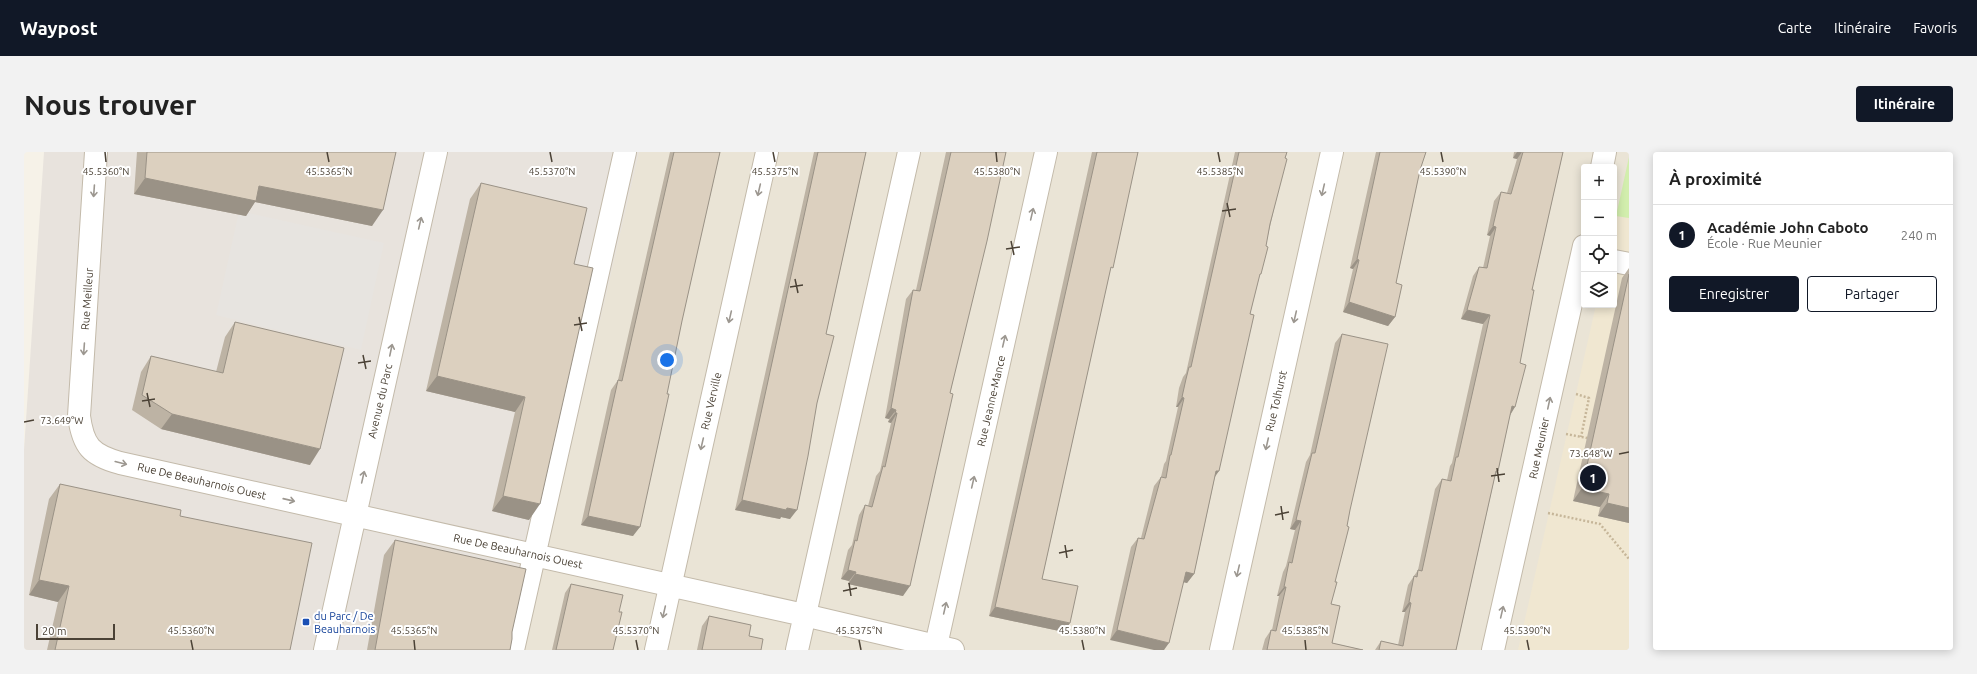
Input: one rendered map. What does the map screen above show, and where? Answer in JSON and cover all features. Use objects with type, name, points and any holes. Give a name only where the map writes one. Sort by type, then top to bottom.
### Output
[{"type":"street","name":"Rue Meilleur","points":[[88,445],[82,433],[79,416],[96,152]]},
{"type":"street","name":"Avenue du Parc","points":[[325,650],[436,152]]},
{"type":"street","points":[[513,650],[625,152]]},
{"type":"street","name":"Rue Verville","points":[[656,650],[767,152]]},
{"type":"street","points":[[797,650],[909,152]]},
{"type":"street","name":"Rue Jeanne-Mance","points":[[941,649],[1046,152]]},
{"type":"street","name":"Rue Tolhurst","points":[[1221,650],[1332,152]]},
{"type":"street","points":[[1603,164],[1605,152]]},
{"type":"street","name":"Rue Meunier","points":[[1493,650],[1581,261]]},
{"type":"street","points":[[1617,262],[1629,264]]},
{"type":"street","name":"Rue De Beauharnois Ouest","points":[[88,445],[99,456],[120,463],[804,615],[941,649]]},
{"type":"path","points":[[1572,393],[1589,398],[1580,437]]},
{"type":"path","points":[[1572,435],[1587,438]]},
{"type":"path","points":[[1546,512],[1600,524],[1629,559]]},
{"type":"shaded area","points":[[44,152],[639,152],[524,650],[24,650],[24,450]]},
{"type":"shaded area","points":[[621,152],[1629,152],[1629,650],[514,650]]},
{"type":"shaded area","points":[[239,211],[384,243],[361,350],[216,315]]},
{"type":"shaded area","points":[[1617,216],[1629,218],[1629,650],[1518,650],[1595,308],[1617,308]]},
{"type":"green space","points":[[1629,157],[1629,218],[1617,216]]},
{"type":"building","points":[[147,152],[396,152],[383,210],[259,186],[256,201],[145,178]]},
{"type":"building","points":[[674,152],[720,152],[682,321],[667,394],[669,394],[640,527],[588,516],[618,380],[622,381]]},
{"type":"building","points":[[818,152],[866,152],[826,334],[834,336],[817,403],[797,510],[787,508],[786,510],[742,500]]},
{"type":"building","points":[[951,152],[1006,152],[987,241],[950,393],[953,394],[910,586],[855,574],[856,572],[848,570],[855,540],[857,541],[865,505],[872,507],[883,466],[885,467],[897,413],[895,413],[896,410],[891,408],[913,290],[920,291]]},
{"type":"building","points":[[1097,152],[1138,152],[1042,579],[1078,586],[1070,623],[995,607]]},
{"type":"building","points":[[1239,152],[1287,152],[1285,158],[1287,159],[1270,224],[1266,246],[1268,247],[1250,314],[1254,315],[1219,471],[1216,471],[1194,574],[1186,572],[1169,643],[1117,630],[1138,538],[1144,539],[1161,477],[1166,478],[1184,398],[1182,397],[1186,379],[1189,367],[1191,367]]},
{"type":"building","points":[[1380,152],[1426,152],[1420,170],[1396,283],[1402,285],[1395,317],[1349,302],[1359,260],[1357,259]]},
{"type":"building","points":[[1523,152],[1563,152],[1532,290],[1534,290],[1520,363],[1526,365],[1515,407],[1512,406],[1498,471],[1496,471],[1456,650],[1379,650],[1381,641],[1403,646],[1411,603],[1409,602],[1414,576],[1417,577],[1418,570],[1422,571],[1442,479],[1451,481],[1456,457],[1458,457],[1490,315],[1467,310],[1479,267],[1487,268],[1496,227],[1493,226],[1501,192],[1511,194]]},
{"type":"building","points":[[481,183],[587,208],[574,264],[593,268],[540,504],[503,496],[525,397],[437,376]]},
{"type":"building","points":[[1629,274],[1629,508],[1607,503],[1609,494],[1582,488]]},
{"type":"building","points":[[235,322],[344,348],[320,449],[172,414],[142,395],[151,356],[223,373]]},
{"type":"building","points":[[1342,334],[1388,344],[1350,510],[1347,526],[1349,527],[1331,604],[1340,606],[1332,643],[1363,650],[1267,650],[1271,630],[1276,631],[1286,587],[1284,587],[1289,562],[1292,563],[1301,521],[1296,520],[1312,453],[1315,453]]},
{"type":"building","points":[[60,484],[181,510],[180,516],[312,543],[290,650],[55,650],[69,586],[39,580]]},
{"type":"building","points":[[395,540],[526,569],[512,632],[510,650],[375,650]]},
{"type":"building","points":[[571,584],[623,595],[619,612],[622,612],[613,650],[556,650]]},
{"type":"building","points":[[709,616],[751,625],[749,636],[763,639],[761,650],[702,650]]},
{"type":"place","name":"Académie John Caboto","points":[[1593,478]]},
{"type":"place","name":"du Parc / De Beauharnois","points":[[306,622]]}]
